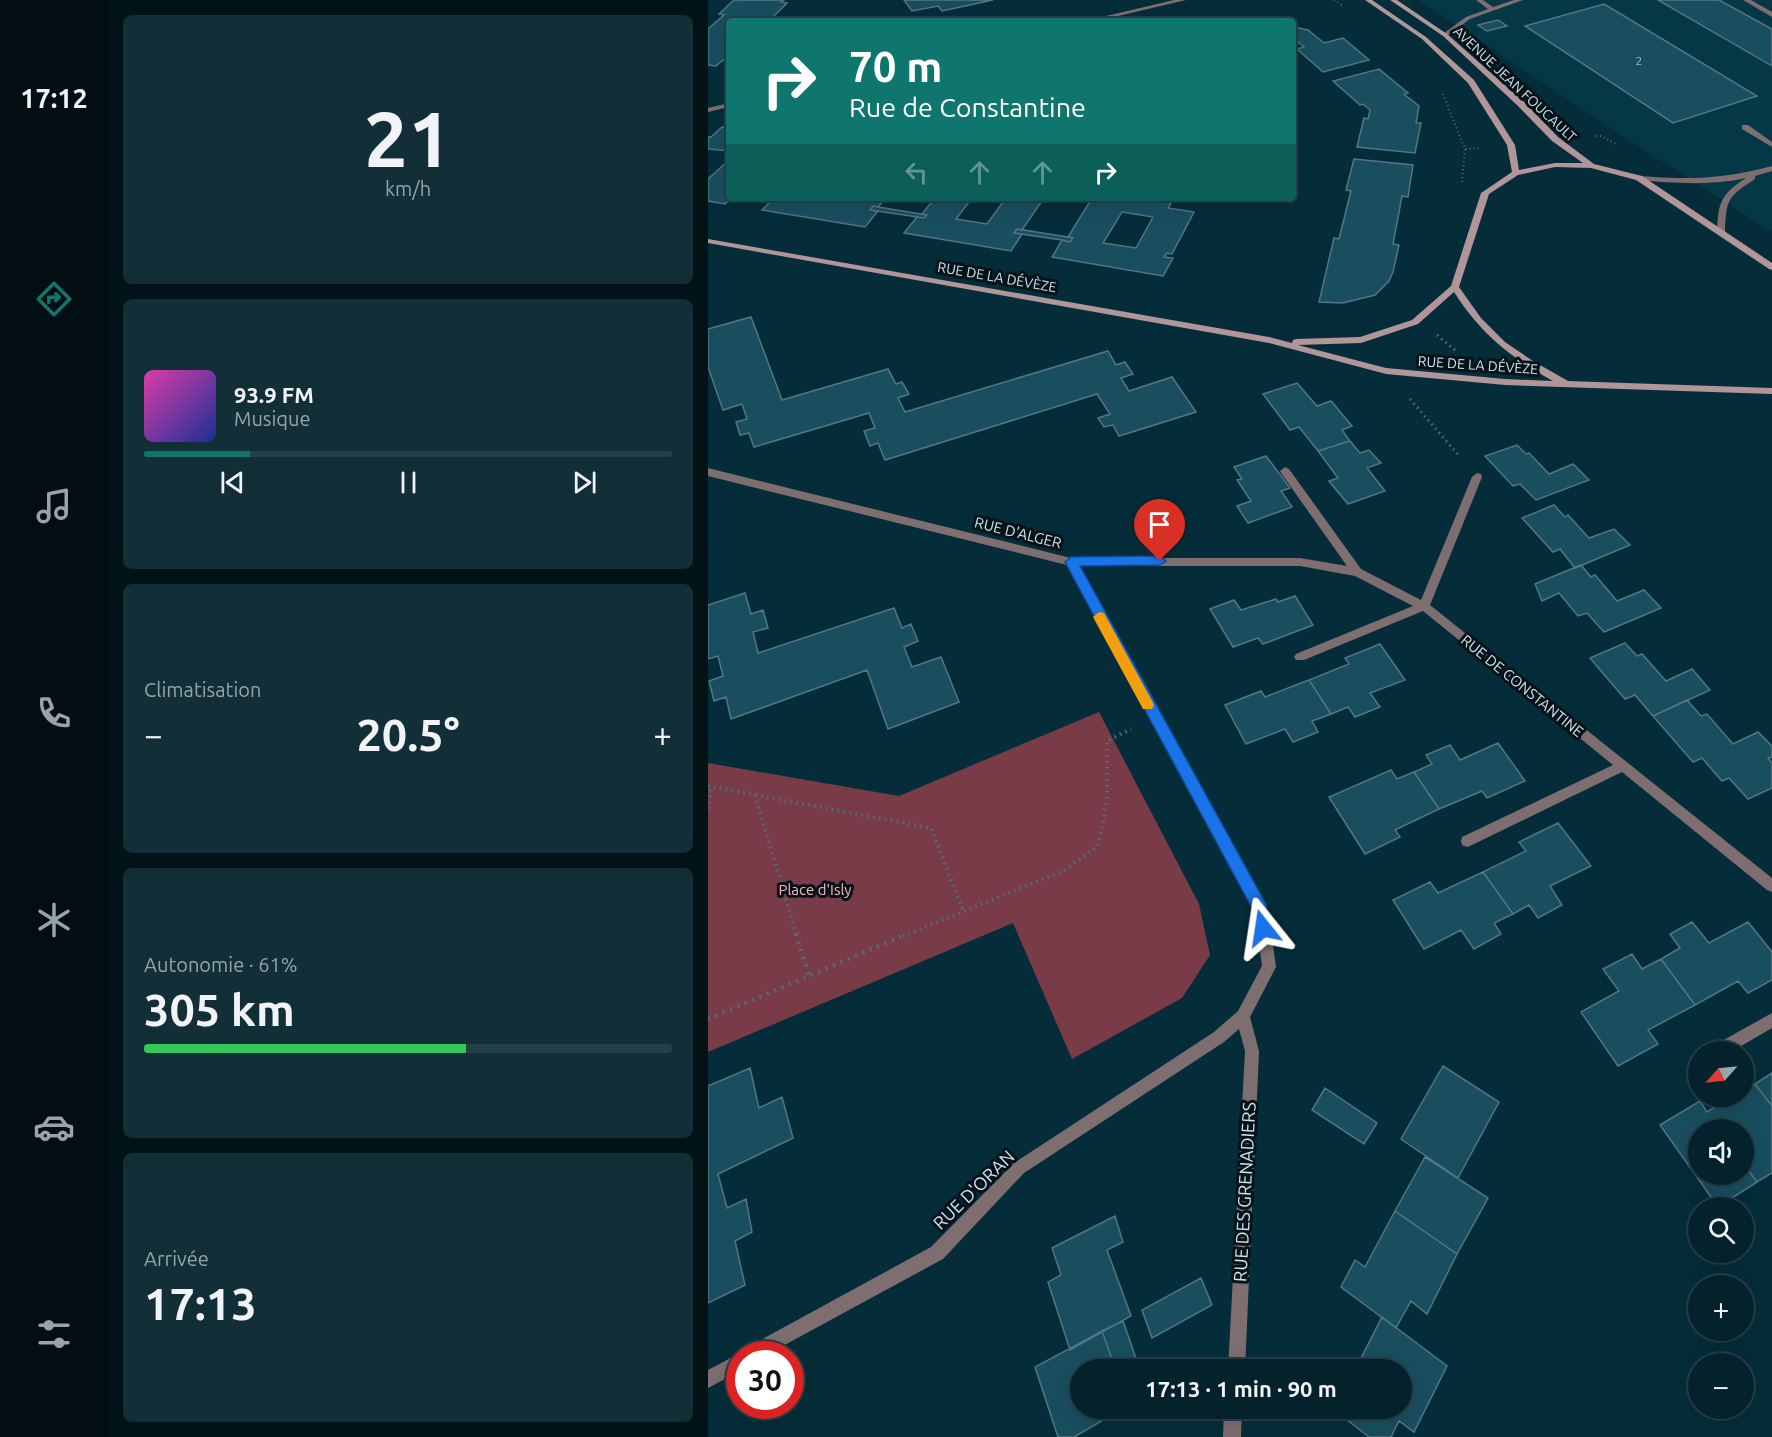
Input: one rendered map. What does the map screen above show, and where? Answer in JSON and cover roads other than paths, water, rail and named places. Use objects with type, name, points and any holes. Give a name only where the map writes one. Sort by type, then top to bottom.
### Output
[{"type":"main road","name":"AVENUE JEAN FOUCAULT","points":[[1368,0],[1424,38],[1471,82],[1511,146],[1516,173]]},
{"type":"main road","name":"AVENUE JEAN FOUCAULT","points":[[1393,0],[1445,35],[1521,104],[1555,139],[1591,166]]},
{"type":"main road","points":[[1569,384],[1526,363],[1492,337],[1472,315],[1455,287],[1485,193],[1516,173],[1555,165],[1591,166],[1639,178],[1772,267]]},
{"type":"main road","name":"RUE DE LA DÉVÈZE","points":[[708,241],[1282,343],[1386,371],[1505,382],[1772,391]]},
{"type":"main road","name":"RUE DE LA DÉVÈZE","points":[[1282,343],[1361,340],[1415,322],[1455,287]]},
{"type":"street","points":[[1102,18],[1183,0]]},
{"type":"street","points":[[1479,0],[1492,9]]},
{"type":"street","points":[[1445,35],[1468,18],[1520,0]]},
{"type":"street","points":[[1746,0],[1772,15]]},
{"type":"street","points":[[708,110],[726,106]]},
{"type":"street","points":[[1745,127],[1772,145]]},
{"type":"street","points":[[1722,233],[1722,204],[1726,195],[1755,175],[1772,168]]},
{"type":"street","points":[[1639,178],[1706,182],[1755,175]]},
{"type":"street","name":"RUE DE CONSTANTINE","points":[[1285,471],[1356,572]]},
{"type":"street","name":"RUE D'ALGER","points":[[708,472],[1071,562],[1261,909],[1269,967],[1243,1016]]},
{"type":"street","points":[[1300,657],[1424,606],[1477,477]]},
{"type":"street","name":"RUE DE CONSTANTINE","points":[[1071,562],[1300,562],[1356,572],[1424,606],[1621,767],[1772,886]]},
{"type":"street","points":[[1467,841],[1621,767]]},
{"type":"street","name":"RUE D'ORAN","points":[[776,1341],[937,1253],[1019,1168],[1219,1037],[1243,1016]]},
{"type":"street","name":"RUE DES GRENADIERS","points":[[1237,1359],[1252,1051],[1243,1016]]},
{"type":"street","points":[[1735,1041],[1772,1020]]},
{"type":"street","points":[[708,1379],[726,1369]]},
{"type":"street","points":[[1232,1437],[1233,1419]]},
{"type":"park label","name":"Place d'Isly","points":[[815,890]]}]
